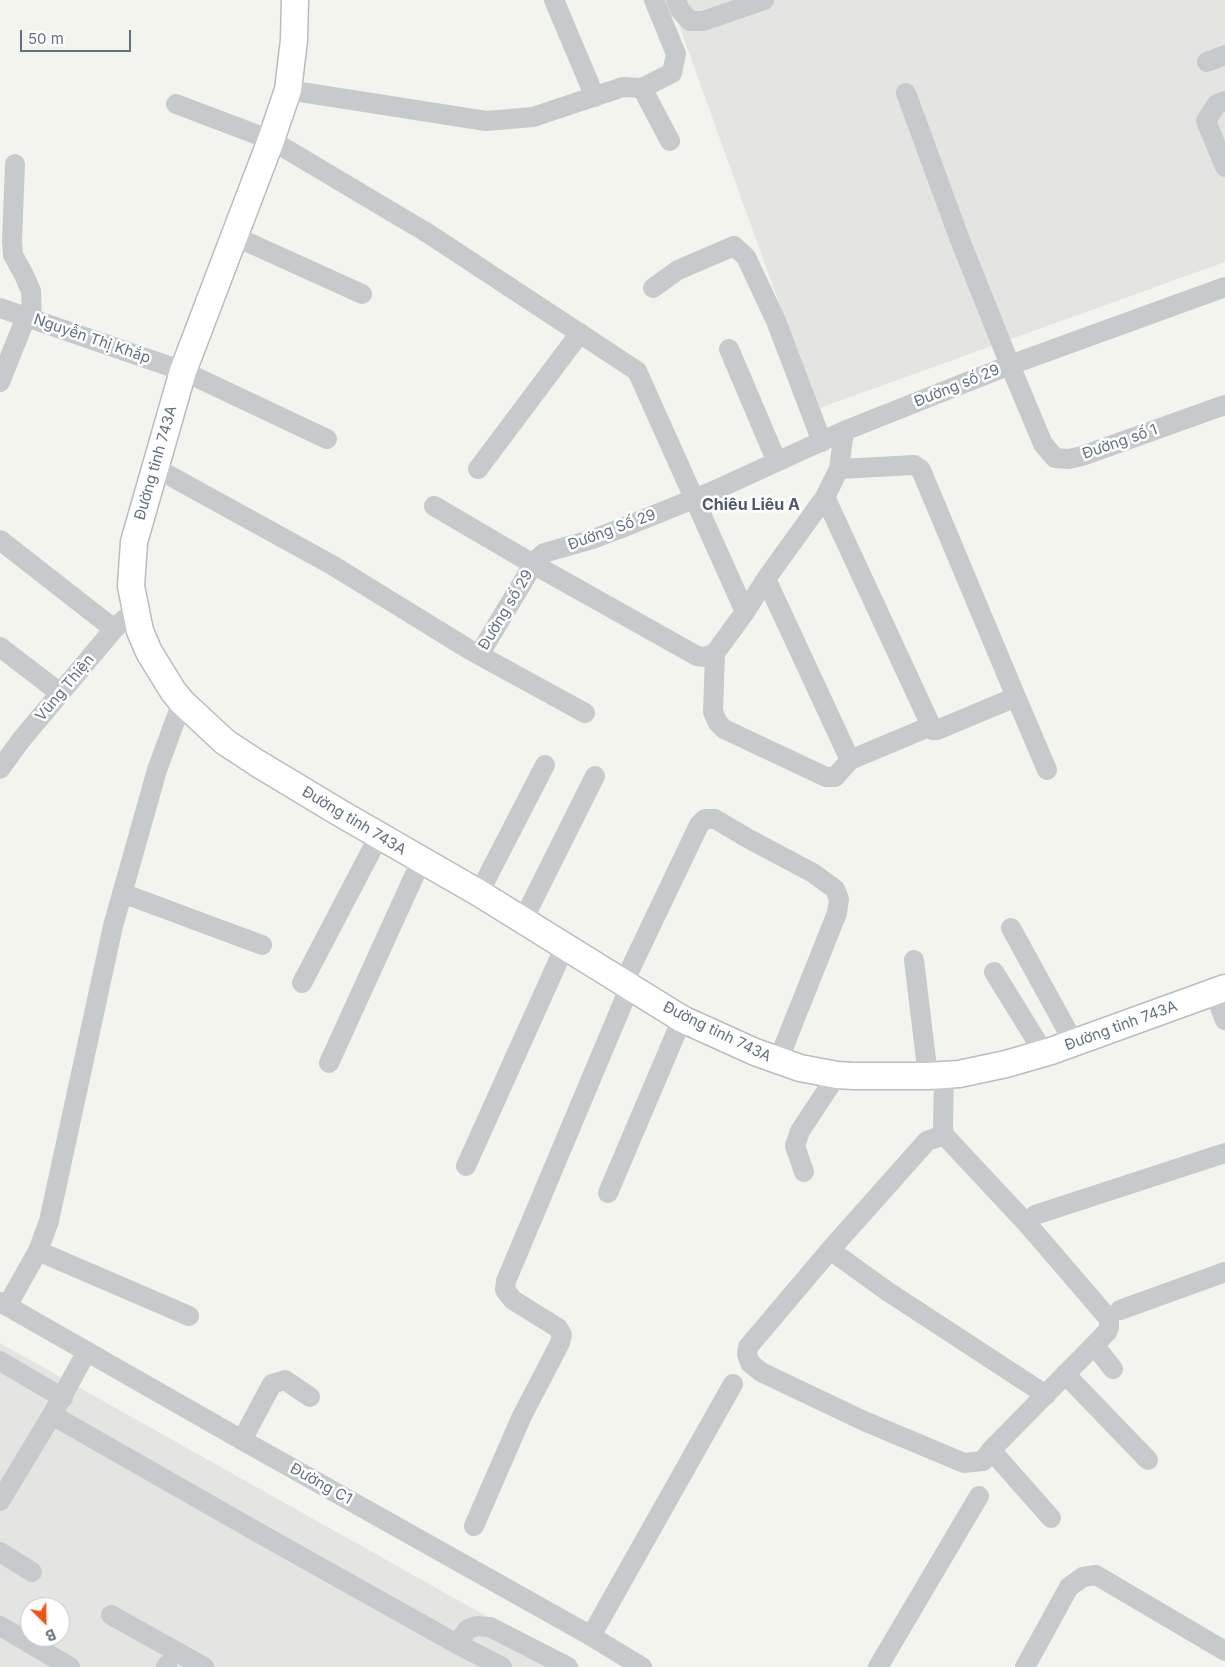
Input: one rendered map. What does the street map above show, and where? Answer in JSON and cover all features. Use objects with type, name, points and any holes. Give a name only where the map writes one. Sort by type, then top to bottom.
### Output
[{"type":"main road","name":"Đường tỉnh 743A","points":[[295,0],[294,40],[288,90],[271,140],[183,370],[134,542],[132,586],[140,631],[149,652],[182,702],[226,742],[257,763],[421,861],[479,893],[682,1019],[778,1061],[800,1068],[837,1075],[936,1076],[965,1073],[1044,1053],[1219,990]]},
{"type":"street","points":[[554,0],[595,97]]},
{"type":"street","points":[[288,90],[486,121],[533,117],[623,86],[642,88],[672,73],[676,54],[654,0]]},
{"type":"street","points":[[676,0],[680,10],[690,21],[703,21],[764,0]]},
{"type":"street","points":[[642,88],[670,141]]},
{"type":"street","points":[[906,93],[960,240],[1010,365]]},
{"type":"street","points":[[1225,101],[1217,104],[1206,121],[1225,167]]},
{"type":"street","points":[[176,104],[271,140],[430,234],[637,371],[745,612]]},
{"type":"street","points":[[0,382],[29,318],[31,291],[13,255],[15,164]]},
{"type":"street","points":[[234,236],[362,294]]},
{"type":"street","points":[[653,288],[678,270],[734,246],[746,257],[776,321],[822,442]]},
{"type":"street","name":"Đường số 29","points":[[694,499],[844,431],[1010,365],[1225,287]]},
{"type":"street","name":"Nguyễn Thị Khắp","points":[[0,308],[183,370],[327,438]]},
{"type":"street","points":[[478,469],[580,333]]},
{"type":"street","points":[[729,349],[777,462]]},
{"type":"street","name":"Đường số 1","points":[[1010,365],[1043,444],[1055,458],[1069,459],[1082,456],[1225,405]]},
{"type":"street","points":[[434,506],[533,564],[698,656],[704,657],[715,653],[825,497],[839,469],[844,431]]},
{"type":"street","points":[[839,469],[914,465],[920,470],[1047,770]]},
{"type":"street","points":[[154,467],[332,565],[479,655],[585,713]]},
{"type":"street","points":[[825,497],[932,730],[937,730],[1016,697]]},
{"type":"street","name":"Đường Số 29","points":[[533,564],[544,553],[593,539],[694,499]]},
{"type":"street","points":[[0,540],[114,630]]},
{"type":"street","name":"Đường số 29","points":[[479,655],[533,564]]},
{"type":"street","points":[[766,579],[850,760]]},
{"type":"street","name":"Vũng Thiện","points":[[0,769],[60,693],[114,630],[135,610]]},
{"type":"street","points":[[0,647],[60,693]]},
{"type":"street","points":[[715,653],[714,712],[718,723],[724,729],[826,776],[835,777],[846,767],[850,760],[931,726]]},
{"type":"street","points":[[4,1304],[38,1251],[49,1221],[113,926],[157,770],[182,702]]},
{"type":"street","points":[[479,893],[544,765]]},
{"type":"street","points":[[523,920],[594,776]]},
{"type":"street","points":[[474,1526],[522,1416],[560,1343],[562,1335],[558,1328],[513,1300],[505,1290],[506,1281],[627,984],[699,825],[705,820],[715,818],[813,874],[834,889],[839,899],[837,913],[778,1061]]},
{"type":"street","points":[[302,982],[379,836]]},
{"type":"street","points":[[329,1063],[421,861]]},
{"type":"street","points":[[122,893],[262,945]]},
{"type":"street","points":[[1011,928],[1074,1043]]},
{"type":"street","points":[[466,1166],[565,946]]},
{"type":"street","points":[[914,960],[936,1076],[944,1135],[1029,1226],[1109,1319],[1107,1332],[987,1456],[964,1464],[761,1372],[750,1363],[747,1354],[748,1347],[830,1250],[927,1141],[944,1135]]},
{"type":"street","points":[[994,972],[1044,1053]]},
{"type":"street","points":[[1219,990],[1225,1020]]},
{"type":"street","points":[[608,1193],[682,1019]]},
{"type":"street","points":[[804,1172],[795,1146],[800,1131],[837,1075]]},
{"type":"street","points":[[1035,1215],[1225,1153]]},
{"type":"street","points":[[830,1250],[887,1292],[1046,1395]]},
{"type":"street","points":[[38,1251],[189,1316]]},
{"type":"street","points":[[1120,1310],[1225,1272]]},
{"type":"street","name":"Đường C1","points":[[4,1304],[591,1636],[642,1667]]},
{"type":"street","points":[[1094,1344],[1113,1369]]},
{"type":"street","points":[[0,1500],[57,1406],[87,1351]]},
{"type":"street","points":[[0,1361],[57,1406],[457,1644],[502,1667]]},
{"type":"street","points":[[1065,1374],[1148,1460]]},
{"type":"street","points":[[242,1440],[272,1384],[285,1380],[310,1396]]},
{"type":"street","points":[[591,1636],[733,1384]]},
{"type":"street","points":[[987,1456],[1051,1518]]},
{"type":"street","points":[[878,1667],[979,1496]]},
{"type":"street","points":[[0,1552],[32,1572]]},
{"type":"street","points":[[1024,1667],[1069,1587],[1083,1577],[1096,1575],[1225,1650]]},
{"type":"street","points":[[111,1615],[204,1667]]},
{"type":"street","points":[[0,1626],[70,1667]]},
{"type":"street","points":[[457,1644],[468,1629],[477,1626],[490,1627],[568,1667]]},
{"type":"shaded area","points":[[670,0],[1225,0],[1225,262],[817,409]]},
{"type":"shaded area","points":[[0,1343],[577,1667],[0,1667]]},
{"type":"district","name":"Chiêu Liêu A","points":[[751,505]]}]
